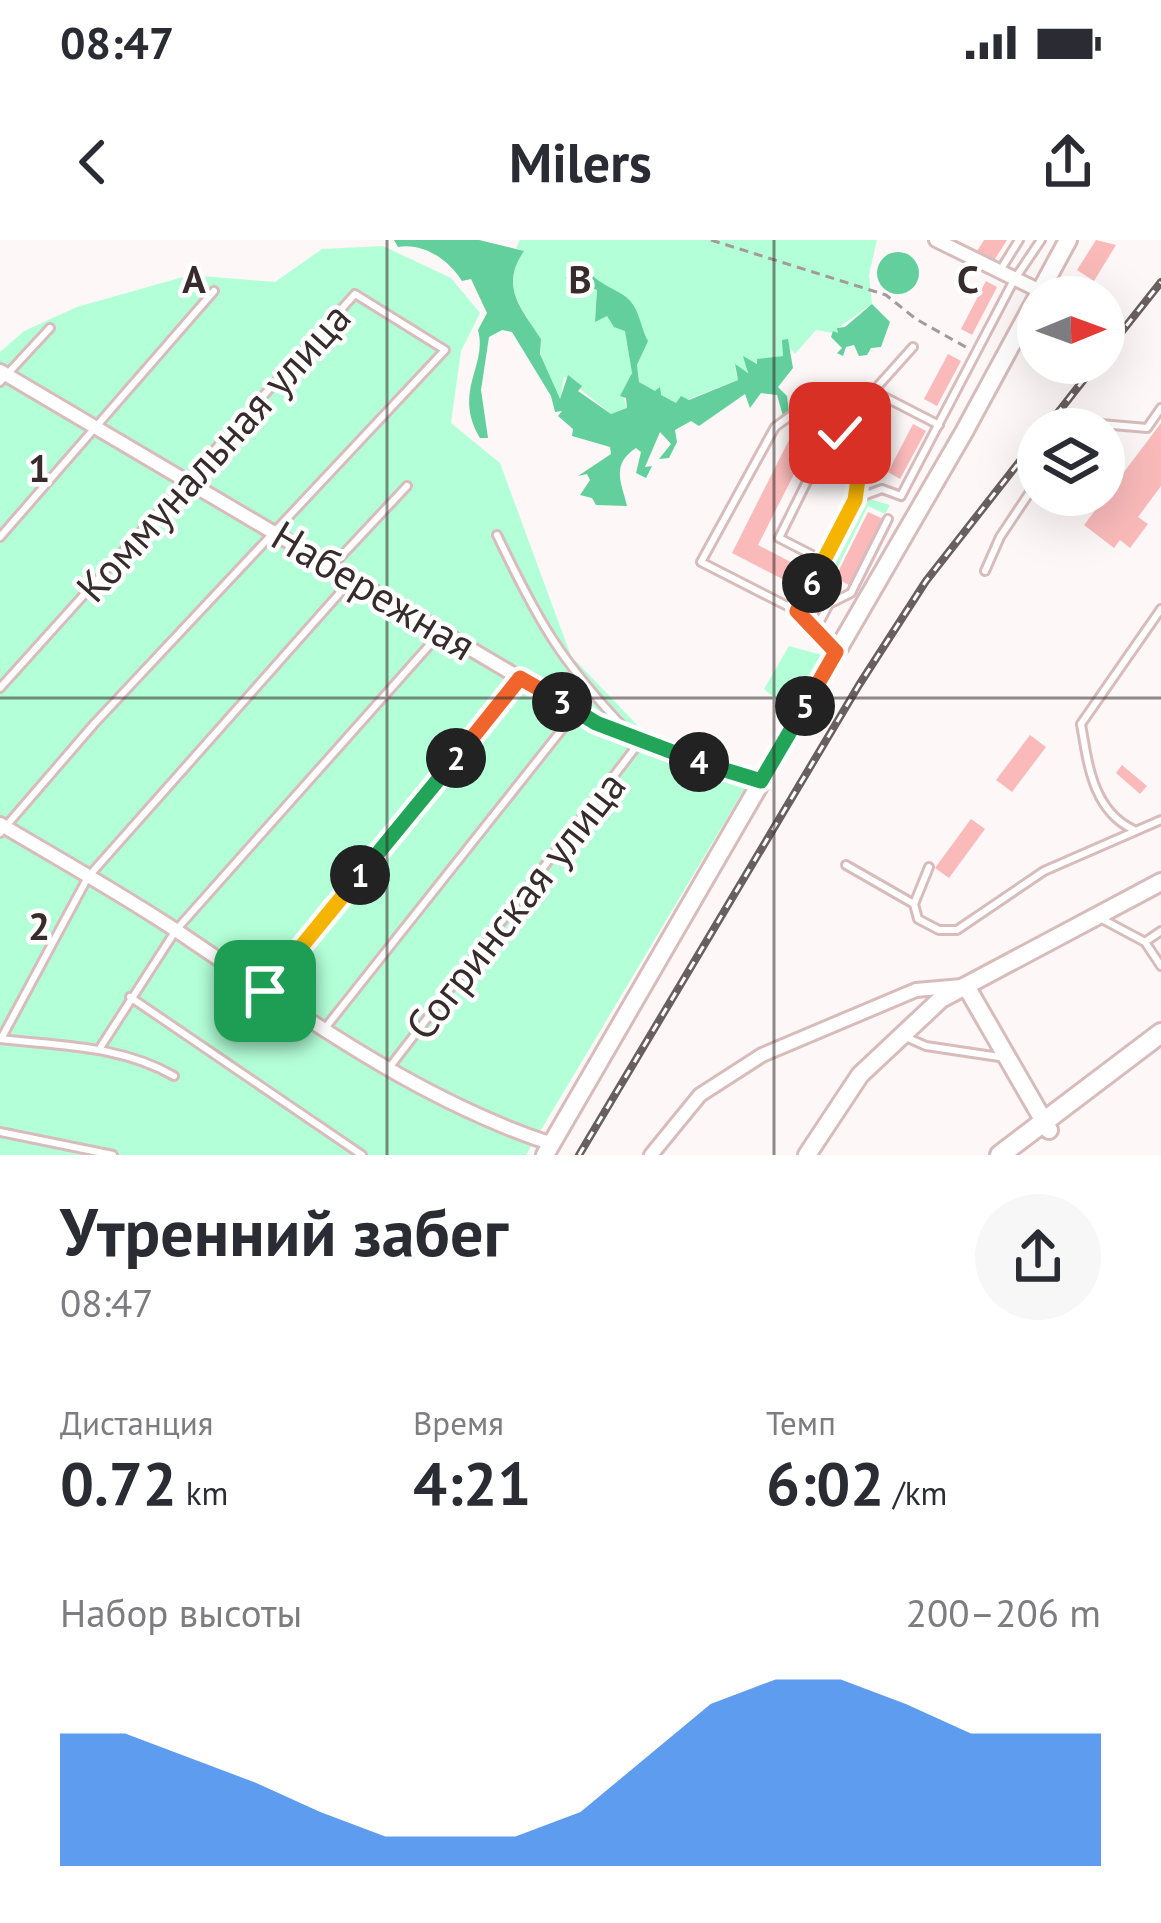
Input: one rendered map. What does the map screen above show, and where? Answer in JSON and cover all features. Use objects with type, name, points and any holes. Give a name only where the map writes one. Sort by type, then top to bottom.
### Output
[{"type":"main road","points":[[1017,1155],[1161,1033]]},
{"type":"main road","points":[[1000,1155],[1161,1044]]},
{"type":"street","points":[[936,240],[1017,281]]},
{"type":"street","points":[[1048,276],[1068,240]]},
{"type":"street","points":[[1,828],[176,930],[323,1030],[480,1120],[549,1149],[1017,332]]},
{"type":"street","name":"Набережная","points":[[2,376],[333,565],[576,711],[637,740],[761,781]]},
{"type":"street","points":[[807,1155],[860,1075],[899,1034],[966,986],[1161,882]]},
{"type":"street","points":[[966,986],[1046,1127]]},
{"type":"street","points":[[651,1155],[700,1095],[763,1054],[916,990],[966,986]]},
{"type":"lane","points":[[999,272],[1019,240]]},
{"type":"lane","points":[[855,500],[882,489],[901,496],[1014,280],[1041,240]]},
{"type":"lane","points":[[0,537],[214,291]]},
{"type":"lane","name":"Коммунальная улица","points":[[0,688],[355,294],[446,350],[362,445],[273,530]]},
{"type":"lane","points":[[2,376],[50,328]]},
{"type":"lane","points":[[824,561],[779,538],[825,445],[913,347]]},
{"type":"lane","points":[[873,391],[939,425]]},
{"type":"lane","points":[[1125,426],[1147,428],[1161,408]]},
{"type":"lane","points":[[797,611],[855,500],[858,479],[825,445],[820,430],[793,414],[775,427],[701,562],[797,611],[836,652]]},
{"type":"lane","points":[[333,565],[407,486]]},
{"type":"lane","points":[[986,571],[1017,512]]},
{"type":"lane","points":[[815,630],[829,604],[851,593],[888,519]]},
{"type":"lane","points":[[1,828],[273,530]]},
{"type":"lane","points":[[497,535],[541,628],[571,673],[637,740]]},
{"type":"lane","points":[[174,1076],[147,1060],[100,1048],[0,1039],[88,877],[353,578]]},
{"type":"lane","points":[[1134,830],[1115,821],[1102,802],[1081,724],[1161,609]]},
{"type":"lane","points":[[100,1048],[176,930],[442,631]]},
{"type":"lane","points":[[265,991],[520,678]]},
{"type":"lane","points":[[323,1030],[576,711]]},
{"type":"lane","name":"Согринская улица","points":[[388,1068],[637,740]]},
{"type":"lane","points":[[929,867],[914,904],[918,920],[939,931],[957,930],[1043,871],[1161,820]]},
{"type":"lane","points":[[846,865],[914,904]]},
{"type":"lane","points":[[1096,916],[1145,942],[1161,966]]},
{"type":"lane","points":[[1145,942],[1161,931]]},
{"type":"lane","points":[[130,997],[362,1155]]},
{"type":"lane","points":[[899,1034],[926,1046],[1006,1058]]},
{"type":"lane","points":[[0,1132],[113,1155]]},
{"type":"path","points":[[711,240],[886,295],[916,319],[977,352]]},
{"type":"shaded area","points":[[394,240],[479,240],[524,251],[513,287],[541,339],[540,354],[560,399],[568,375],[582,386],[578,391],[611,414],[627,408],[626,398],[620,396],[632,373],[625,331],[614,327],[607,316],[595,322],[597,290],[565,278],[589,272],[631,301],[637,312],[648,341],[637,365],[639,382],[655,391],[660,387],[661,395],[676,403],[681,396],[689,400],[738,380],[735,364],[748,373],[743,356],[757,364],[757,359],[783,356],[782,340],[788,339],[793,368],[778,387],[787,396],[789,412],[783,416],[777,395],[761,393],[750,408],[745,394],[699,426],[691,421],[675,430],[677,442],[669,458],[659,459],[671,444],[660,432],[645,467],[652,466],[646,478],[636,473],[641,452],[636,448],[623,461],[620,475],[627,506],[596,505],[592,498],[580,495],[590,480],[587,474],[578,476],[611,454],[610,447],[572,436],[573,429],[558,416],[562,411],[555,412],[551,396],[512,332],[502,330],[489,337],[481,390],[488,438],[480,438],[469,406],[479,355],[478,330],[487,313],[471,279],[462,281],[434,254],[417,247],[398,247]]},
{"type":"shaded area","points":[[520,240],[877,240],[869,275],[872,304],[838,328],[839,334],[816,330],[795,354],[783,340],[783,356],[752,363],[744,375],[734,365],[738,380],[676,404],[639,382],[637,365],[643,352],[636,317],[593,275],[570,279],[597,290],[595,321],[607,316],[625,330],[632,372],[623,395],[627,409],[611,414],[564,376],[560,400],[551,387],[542,363],[541,339],[516,297],[513,276],[523,251],[516,248]]},
{"type":"shaded area","points":[[383,246],[451,278],[480,313],[461,351],[451,423],[500,463],[571,656],[641,729],[757,768],[526,1155],[0,1155],[0,352],[24,331],[77,307],[190,275],[275,282],[322,249]]},
{"type":"shaded area","points":[[898,252],[913,258],[919,273],[913,288],[898,294],[883,288],[877,273],[883,258]]},
{"type":"shaded area","points":[[872,304],[890,322],[881,347],[871,348],[867,355],[859,356],[854,345],[846,347],[843,356],[837,353],[842,348],[831,337],[833,331],[838,333],[837,328],[845,327]]},
{"type":"shaded area","points":[[869,499],[890,505],[885,514],[868,506],[825,593],[814,587],[857,504]]},
{"type":"shaded area","points":[[789,646],[822,655],[795,701],[779,702],[764,689]]},
{"type":"building","points":[[984,240],[1007,240],[993,262],[977,251]]},
{"type":"building","points":[[1096,240],[1116,245],[1097,276],[1077,270]]},
{"type":"building","points":[[986,281],[997,287],[972,335],[961,329]]},
{"type":"building","points":[[948,354],[961,361],[937,406],[924,399]]},
{"type":"building","points":[[1161,423],[1161,486],[1138,517],[1148,524],[1130,548],[1120,540],[1114,548],[1084,525],[1091,516],[1125,516],[1125,471]]},
{"type":"building","points":[[797,424],[815,433],[758,545],[806,570],[798,587],[732,553]]},
{"type":"building","points":[[913,424],[926,431],[900,479],[888,472]]},
{"type":"building","points":[[868,512],[883,519],[851,586],[835,578]]},
{"type":"building","points":[[1030,735],[1046,747],[1012,792],[996,780]]},
{"type":"building","points":[[1122,765],[1147,786],[1140,794],[1116,773]]},
{"type":"building","points":[[971,819],[985,829],[949,878],[935,868]]},
{"type":"railway","points":[[1125,327],[1161,282]]},
{"type":"railway","points":[[1062,408],[1080,384]]},
{"type":"railway","points":[[579,1155],[859,685],[926,581],[1017,465]]},
{"type":"route","points":[[265,991],[520,678],[596,723],[669,754],[761,781],[836,652],[797,611],[855,500],[858,479],[825,445],[840,433]]}]
